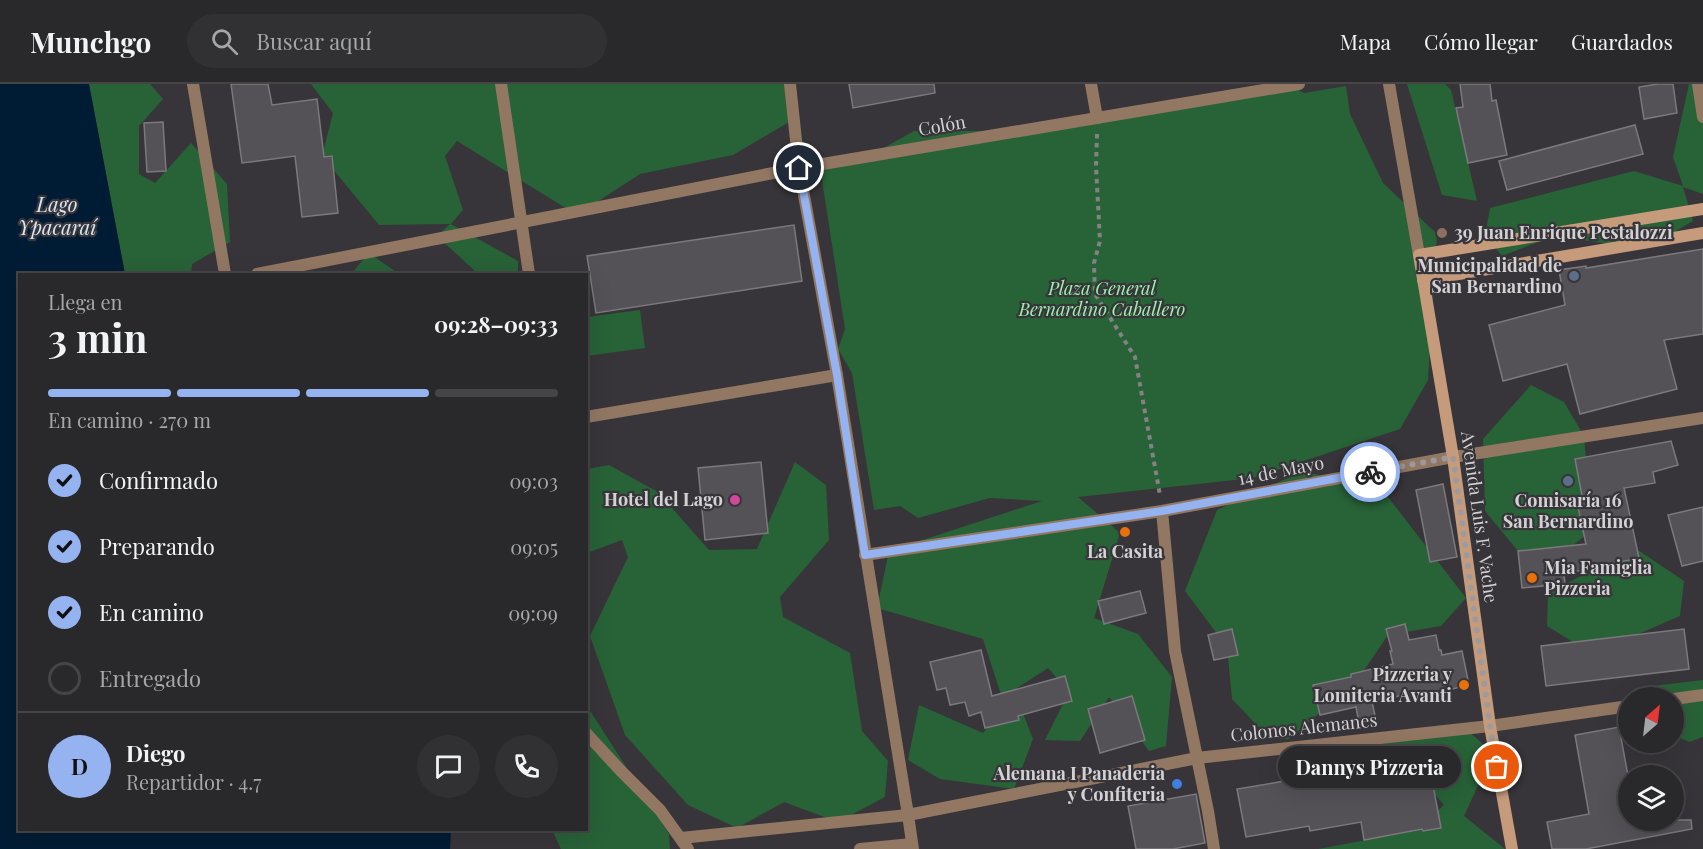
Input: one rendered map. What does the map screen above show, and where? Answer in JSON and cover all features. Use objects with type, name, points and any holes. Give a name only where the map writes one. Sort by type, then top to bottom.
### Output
[{"type":"street","points":[[193,84],[225,273]]},
{"type":"street","points":[[501,84],[529,273]]},
{"type":"street","points":[[790,84],[799,168],[837,375],[913,847],[860,849]]},
{"type":"street","points":[[1091,84],[1097,118]]},
{"type":"street","name":"Colón","points":[[262,273],[799,168],[1299,84]]},
{"type":"street","name":"Avenida Luis F. Vache","points":[[1389,84],[1453,457],[1490,726],[1512,849]]},
{"type":"street","points":[[1698,84],[1703,117]]},
{"type":"street","points":[[1419,255],[1703,209]]},
{"type":"street","points":[[1423,280],[1703,233]]},
{"type":"street","points":[[588,417],[837,375]]},
{"type":"street","name":"14 de Mayo","points":[[865,555],[1162,511],[1453,457],[1703,418]]},
{"type":"street","points":[[1162,511],[1175,651],[1214,849]]},
{"type":"street","points":[[1684,698],[1703,695]]},
{"type":"street","name":"Colonos Alemanes","points":[[681,838],[908,815],[1197,758],[1490,726],[1618,708]]},
{"type":"street","points":[[588,735],[660,810],[688,849]]},
{"type":"path","points":[[1097,118],[1096,167],[1100,241],[1094,263],[1095,294],[1135,357],[1162,511]]},
{"type":"green space","points":[[89,84],[150,84],[163,99],[139,126],[139,174],[155,183],[191,143],[227,184],[230,242],[192,264],[191,273],[125,273]]},
{"type":"green space","points":[[311,84],[795,84],[796,118],[733,155],[640,174],[577,215],[457,141],[445,156],[463,210],[451,224],[518,261],[518,273],[476,273],[437,236],[450,224],[379,225],[322,156],[333,113]]},
{"type":"green space","points":[[1407,84],[1445,84],[1451,90],[1477,201],[1442,195]]},
{"type":"green space","points":[[1689,84],[1703,84],[1703,194],[1683,187],[1693,221],[1645,249],[1554,236],[1502,256],[1485,235],[1490,208],[1634,171],[1683,186],[1673,157]]},
{"type":"green space","name":"Plaza General Bernardino Caballero","points":[[1346,86],[1350,114],[1383,183],[1437,234],[1428,380],[1400,429],[1253,478],[1078,497],[1120,533],[1094,618],[1138,634],[1172,677],[1166,746],[1149,751],[1109,697],[1080,741],[1045,740],[1069,692],[1048,668],[1014,690],[1033,739],[1014,789],[940,779],[908,760],[919,705],[983,733],[1005,707],[983,639],[877,608],[889,551],[1042,501],[990,498],[918,518],[900,506],[874,510],[852,373],[838,349],[845,329],[820,167],[862,160],[914,131],[1048,131],[1296,89],[1304,93]]},
{"type":"green space","points":[[369,253],[398,273],[352,273]]},
{"type":"green space","points":[[640,310],[645,348],[588,356],[588,317]]},
{"type":"green space","points":[[1531,385],[1564,402],[1584,436],[1592,530],[1551,563],[1518,551],[1485,511],[1483,439]]},
{"type":"green space","points":[[795,462],[826,485],[829,540],[780,597],[783,617],[850,653],[862,731],[888,761],[885,797],[838,822],[784,802],[737,828],[688,805],[625,735],[590,636],[628,557],[622,540],[588,553],[588,469],[609,465],[658,492],[709,550],[757,549]]},
{"type":"green space","points":[[1301,472],[1378,484],[1466,598],[1441,626],[1388,635],[1356,682],[1289,739],[1270,739],[1232,699],[1227,647],[1185,591],[1217,510]]},
{"type":"green space","points":[[1635,548],[1684,581],[1680,616],[1592,654],[1547,626],[1548,593]]},
{"type":"green space","points":[[1703,680],[1703,737],[1689,742],[1684,740],[1684,687],[1644,687]]},
{"type":"green space","points":[[588,708],[669,834],[670,849],[561,849],[554,831],[588,831]]},
{"type":"green space","points":[[1467,730],[1493,753],[1464,816],[1505,849],[1318,849],[1415,831],[1444,805],[1423,781],[1347,766],[1345,748]]},
{"type":"water","name":"Lago Ypacaraí","points":[[0,84],[89,84],[125,273],[18,273],[18,831],[451,831],[450,849],[0,849]]},
{"type":"building","points":[[231,84],[268,84],[272,105],[317,99],[324,157],[332,156],[338,213],[302,217],[295,156],[242,163]]},
{"type":"building","points":[[849,84],[934,84],[935,93],[853,108]]},
{"type":"building","points":[[1460,84],[1490,84],[1492,101],[1496,100],[1507,155],[1468,163],[1456,108],[1463,107]]},
{"type":"building","points":[[1673,84],[1677,113],[1644,119],[1639,87]]},
{"type":"building","points":[[163,122],[166,171],[147,172],[144,123]]},
{"type":"building","points":[[1635,125],[1643,154],[1507,190],[1499,161]]},
{"type":"building","points":[[794,225],[802,281],[596,313],[587,256]]},
{"type":"building","points":[[1703,249],[1703,334],[1664,340],[1677,389],[1580,414],[1567,364],[1503,381],[1489,325],[1565,305],[1559,270],[1586,266],[1586,268]]},
{"type":"building","points":[[1671,441],[1678,465],[1653,472],[1655,483],[1624,488],[1639,558],[1564,574],[1565,584],[1522,588],[1518,551],[1586,544],[1578,507],[1584,506],[1575,459]]},
{"type":"building","points":[[761,462],[768,533],[705,540],[698,468]]},
{"type":"building","points":[[1443,484],[1457,557],[1430,562],[1416,490]]},
{"type":"building","points":[[1703,507],[1703,561],[1682,566],[1668,515]]},
{"type":"building","points":[[1140,591],[1146,613],[1104,624],[1098,601]]},
{"type":"building","points":[[1405,624],[1409,640],[1436,635],[1442,655],[1462,651],[1469,685],[1422,696],[1421,691],[1372,702],[1376,720],[1359,723],[1356,707],[1320,715],[1313,685],[1351,677],[1351,674],[1393,664],[1386,629]]},
{"type":"building","points":[[1232,629],[1238,655],[1214,660],[1208,635]]},
{"type":"building","points":[[1684,629],[1689,669],[1546,686],[1541,646]]},
{"type":"building","points":[[981,650],[992,696],[1065,676],[1072,701],[1018,716],[1019,720],[985,728],[981,712],[969,716],[965,702],[950,705],[946,688],[937,690],[930,662]]},
{"type":"building","points":[[1132,696],[1145,740],[1100,753],[1088,709]]},
{"type":"building","points":[[1618,727],[1618,753],[1624,753],[1626,765],[1618,765],[1618,831],[1681,831],[1586,849],[1552,849],[1547,822],[1589,814],[1575,735]]},
{"type":"building","points":[[1430,769],[1441,828],[1423,831],[1422,829],[1364,840],[1361,822],[1310,831],[1309,826],[1246,837],[1237,789],[1345,773],[1348,786]]},
{"type":"building","points":[[1196,794],[1205,843],[1173,849],[1136,849],[1128,806]]},
{"type":"building","points":[[1684,820],[1691,820],[1692,829],[1684,831]]},
{"type":"way so far","points":[[1370,472],[1453,457],[1497,767]]},
{"type":"place","name":"39 Juan Enrique Pestalozzi","points":[[1442,233]]},
{"type":"place","name":"Municipalidad de San Bernardino","points":[[1574,276]]},
{"type":"place","name":"Comisaría 16 San Bernardino","points":[[1568,481]]},
{"type":"place","name":"Hotel del Lago","points":[[735,500]]},
{"type":"place","name":"La Casita","points":[[1125,532]]},
{"type":"place","name":"Mia Famiglia Pizzeria","points":[[1532,578]]},
{"type":"place","name":"Pizzeria y Lomiteria Avanti","points":[[1464,685]]},
{"type":"place","name":"Dannys Pizzeria","points":[[1497,767]]},
{"type":"place","name":"Alemana I Panaderia y Confiteria","points":[[1177,784]]},
{"type":"route","points":[[799,168],[837,375],[865,555],[1162,511],[1370,472]]}]
